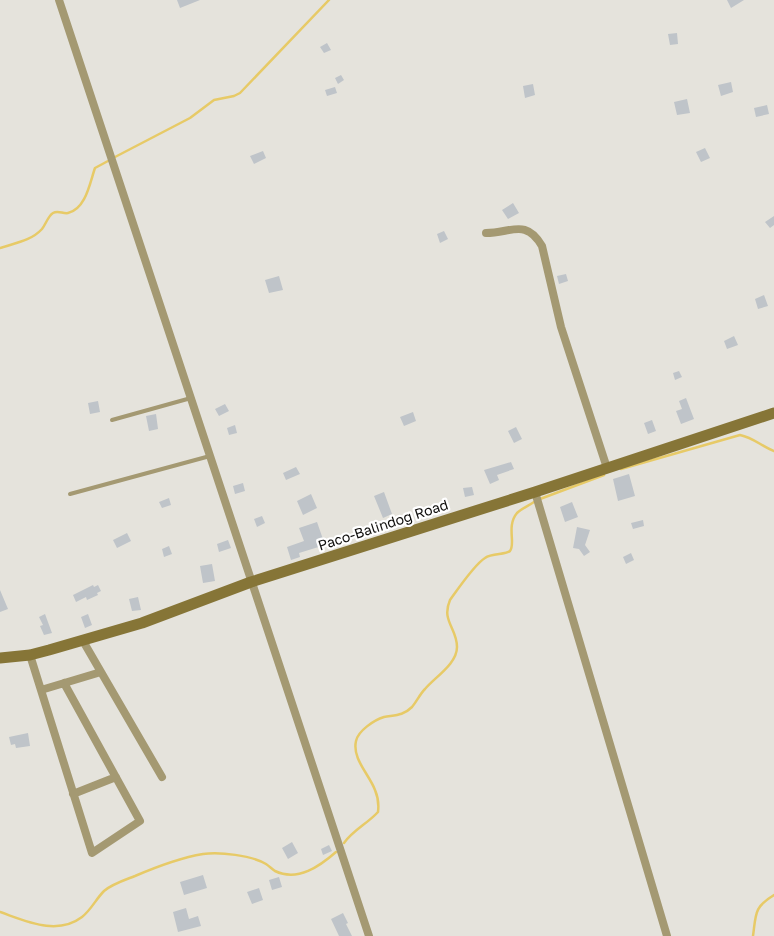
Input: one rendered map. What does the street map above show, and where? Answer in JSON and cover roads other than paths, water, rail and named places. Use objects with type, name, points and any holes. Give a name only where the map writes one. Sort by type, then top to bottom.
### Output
[{"type":"street","points":[[59,0],[369,936]]},
{"type":"street","points":[[486,233],[522,228],[538,239],[542,246],[561,327],[607,468]]},
{"type":"street","name":"Paco-Balindog Road","points":[[0,658],[30,655],[83,642],[142,623],[251,582],[535,492],[774,413]]},
{"type":"street","points":[[535,492],[667,936]]},
{"type":"street","points":[[83,642],[162,776]]},
{"type":"street","points":[[30,655],[92,853],[140,821],[64,683]]},
{"type":"street","points":[[41,690],[101,672]]},
{"type":"street","points":[[73,794],[116,777]]},
{"type":"lane","points":[[112,420],[191,398]]},
{"type":"lane","points":[[70,494],[210,456]]},
{"type":"waterway","points":[[115,157],[190,118],[214,100],[240,93],[329,0]]},
{"type":"waterway","points":[[0,248],[22,241],[38,233],[53,213],[68,213],[79,206],[86,194],[95,168],[108,161]]},
{"type":"waterway","points":[[621,469],[740,435],[774,451]]},
{"type":"waterway","points":[[540,499],[604,475]]},
{"type":"waterway","points":[[344,843],[378,812],[378,798],[356,754],[357,737],[367,726],[376,721],[384,717],[402,714],[409,710],[423,691],[450,665],[457,647],[455,635],[447,614],[450,600],[481,561],[488,556],[510,551],[512,548],[512,523],[514,518],[517,513],[534,502]]},
{"type":"waterway","points":[[0,912],[31,923],[62,926],[82,917],[104,891],[111,886],[159,866],[185,858],[210,853],[235,855],[252,858],[266,864],[275,871],[292,875],[300,874],[316,867],[336,852]]},
{"type":"waterway","points":[[753,936],[759,907],[774,895]]}]
